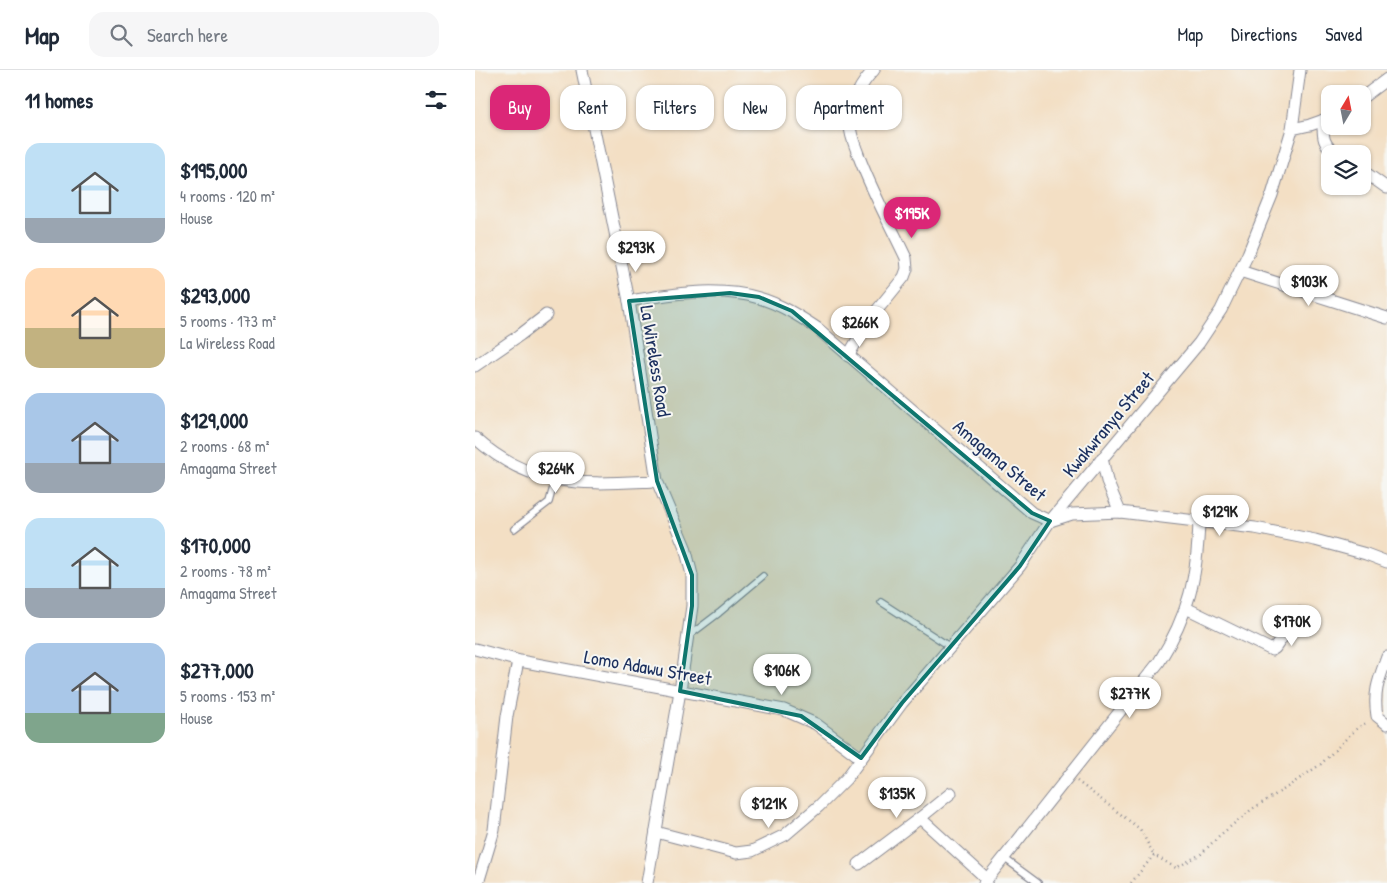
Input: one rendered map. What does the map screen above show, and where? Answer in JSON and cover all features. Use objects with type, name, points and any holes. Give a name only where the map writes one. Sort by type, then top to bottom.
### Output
[{"type":"street","name":"La Wireless Road","points":[[582,70],[629,301],[657,481],[685,547],[692,575],[692,606],[680,691],[647,883]]},
{"type":"street","points":[[848,356],[869,320],[903,277],[907,263],[865,173],[852,138],[849,123],[853,102],[874,70]]},
{"type":"street","name":"Kwakwranya Street","points":[[656,832],[736,853],[752,851],[793,830],[846,779],[887,722],[949,646],[1020,566],[1050,521],[1199,343],[1221,310],[1240,271],[1272,195],[1292,129],[1300,70]]},
{"type":"street","points":[[1371,91],[1387,79]]},
{"type":"street","points":[[1292,129],[1321,121]]},
{"type":"street","points":[[1371,177],[1387,188]]},
{"type":"street","points":[[1240,271],[1387,318]]},
{"type":"street","name":"Amagama Street","points":[[629,301],[663,295],[705,292],[730,293],[759,298],[792,311],[817,328],[1032,513],[1050,521],[1072,514],[1120,512],[1255,528],[1315,540],[1366,554],[1387,562]]},
{"type":"street","points":[[475,366],[546,315]]},
{"type":"street","points":[[475,438],[490,451],[514,466],[555,480],[589,484],[657,481]]},
{"type":"street","points":[[1102,458],[1107,481],[1120,512]]},
{"type":"street","points":[[920,818],[985,881],[1159,662],[1186,608],[1195,574],[1199,522]]},
{"type":"street","points":[[1186,608],[1271,650],[1275,648],[1299,613]]},
{"type":"street","name":"Lomo Adawu Street","points":[[475,648],[518,660],[784,710],[816,724],[861,758]]},
{"type":"street","points":[[1387,657],[1376,685],[1375,701],[1377,716],[1387,724]]},
{"type":"street","points":[[478,883],[494,830],[507,716],[518,660]]},
{"type":"street","points":[[859,864],[951,793]]},
{"type":"lane","points":[[514,529],[549,502],[555,480]]},
{"type":"lane","points":[[688,636],[763,576]]},
{"type":"lane","points":[[881,602],[949,646]]},
{"type":"lane","points":[[1004,858],[1037,883]]},
{"type":"path","points":[[1070,776],[1140,829],[1154,855],[1176,868],[1201,854],[1251,809],[1321,764],[1355,730],[1377,716]]},
{"type":"path","points":[[1131,883],[1154,855]]},
{"type":"highlighted area","points":[[730,293],[759,297],[792,311],[1032,513],[1050,521],[1020,566],[902,703],[861,758],[801,716],[680,691],[692,606],[692,575],[657,481],[629,301]]}]
